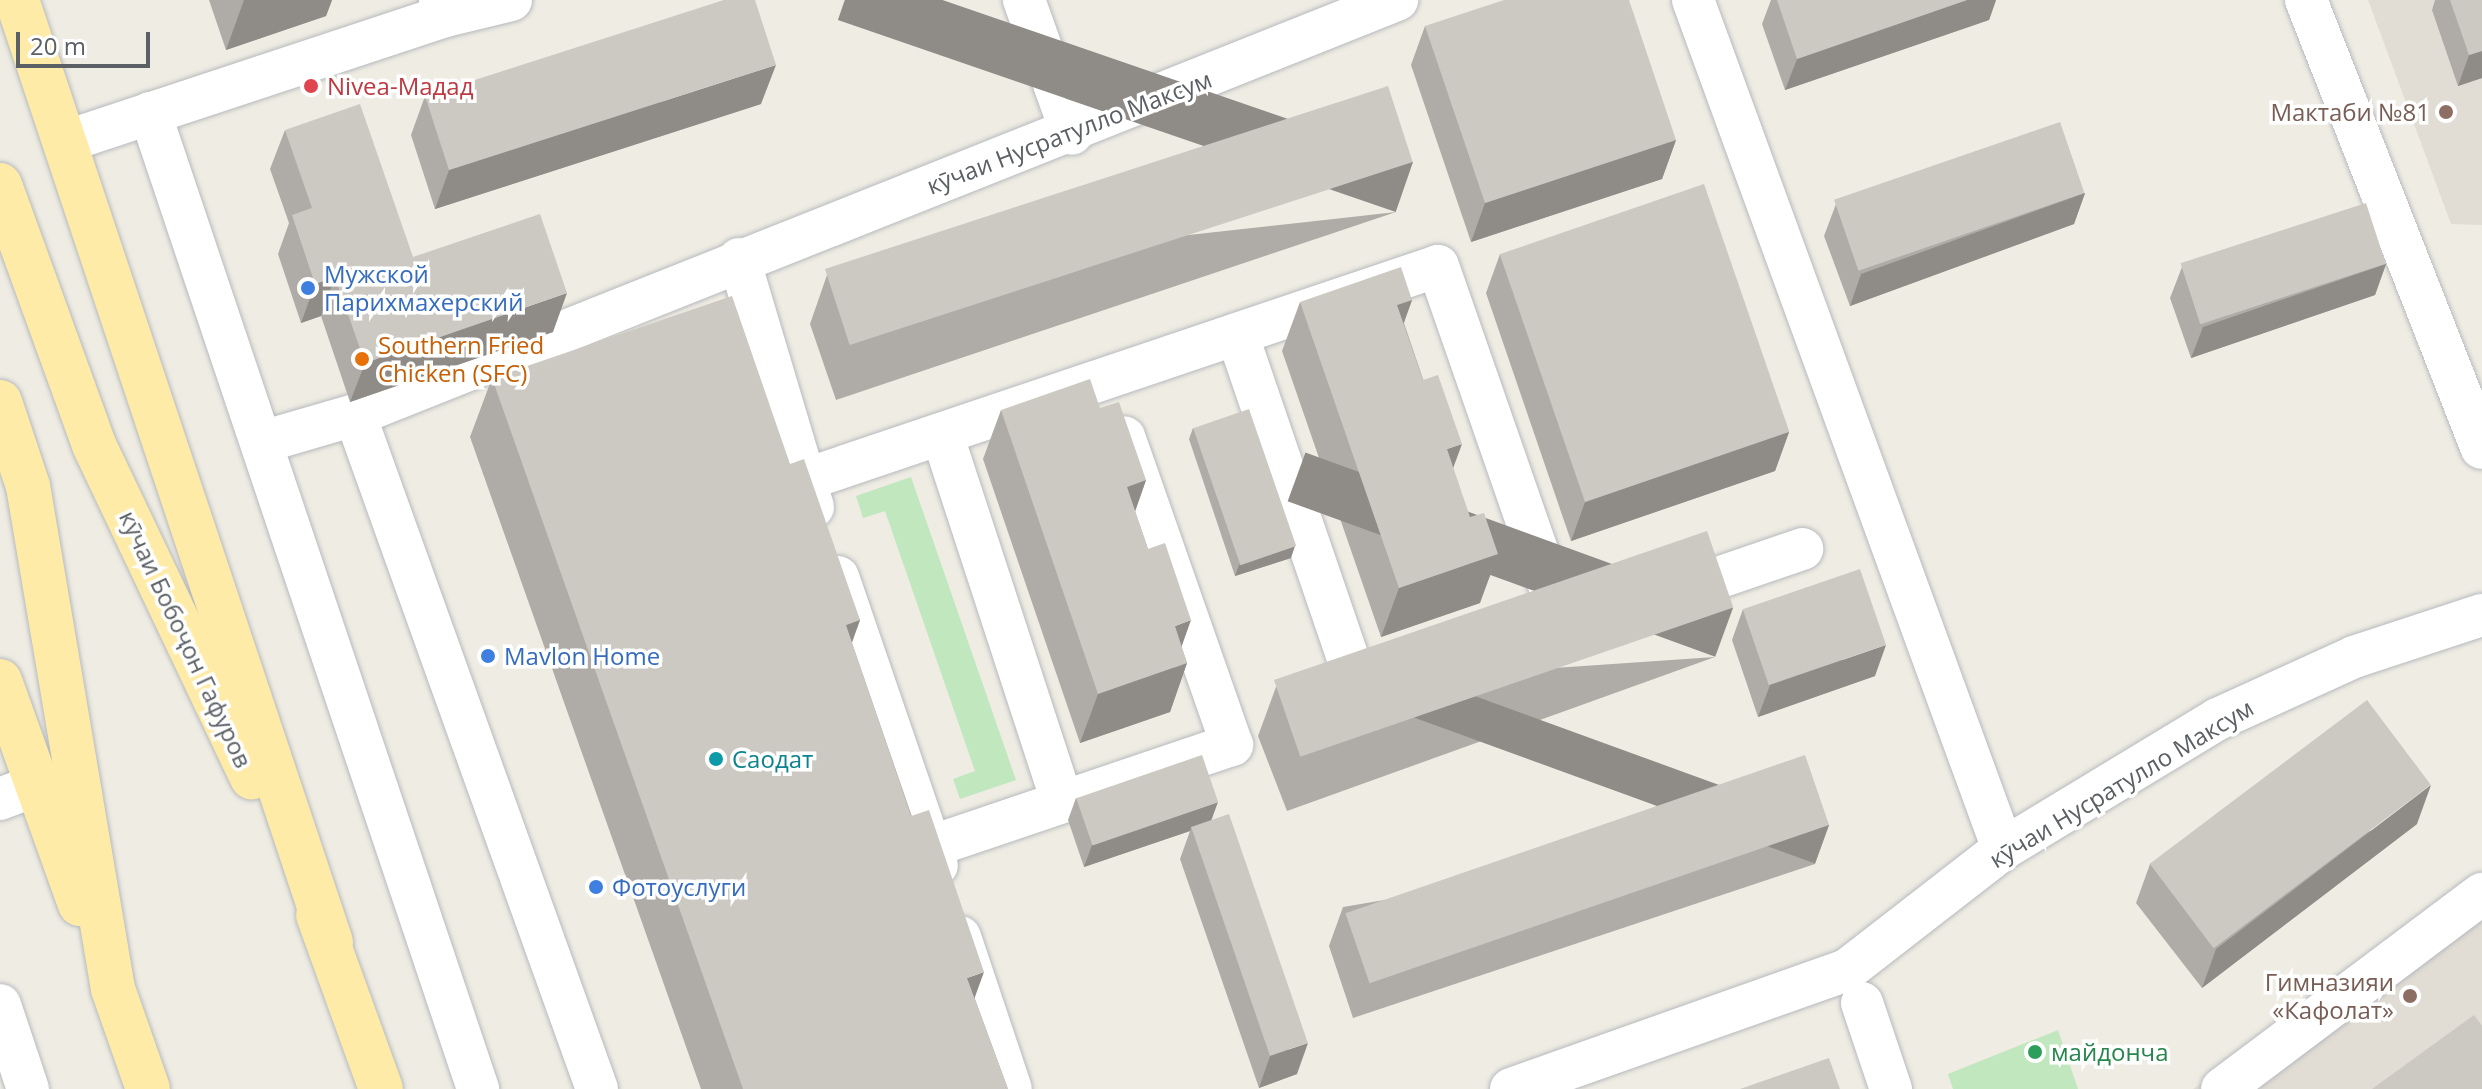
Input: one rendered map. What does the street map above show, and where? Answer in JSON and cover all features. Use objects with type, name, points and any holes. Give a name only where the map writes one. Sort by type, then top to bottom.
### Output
[{"type":"main road","points":[[17,0],[67,141],[331,942]]},
{"type":"main road","name":"кӯчаи Бобоҷон Гафуров","points":[[0,185],[94,445],[331,942],[381,1089]]},
{"type":"main road","points":[[0,402],[28,486],[113,989]]},
{"type":"main road","points":[[0,681],[17,792],[113,989],[148,1089]]},
{"type":"street","points":[[67,141],[442,8],[511,0]]},
{"type":"street","points":[[1024,0],[1072,134]]},
{"type":"street","name":"кӯчаи Нусратулло Максум","points":[[262,442],[355,415],[739,259],[1072,134],[1397,0]]},
{"type":"street","points":[[1693,0],[2003,849]]},
{"type":"street","points":[[2306,0],[2482,448]]},
{"type":"street","points":[[150,113],[478,1089]]},
{"type":"street","points":[[739,259],[804,480],[1011,1089]]},
{"type":"street","points":[[804,480],[1438,266],[1565,630]]},
{"type":"street","points":[[1237,334],[1362,700]]},
{"type":"street","points":[[1104,379],[1232,745]]},
{"type":"street","points":[[355,415],[597,1089]]},
{"type":"street","points":[[942,434],[1061,799]]},
{"type":"street","points":[[1521,645],[1802,549]]},
{"type":"street","name":"кӯчаи Нусратулло Максум","points":[[1511,1089],[1847,970],[2003,849],[2218,719],[2354,657],[2482,615]]},
{"type":"street","points":[[1318,715],[1405,685]]},
{"type":"street","points":[[930,847],[1061,799],[1275,730]]},
{"type":"street","points":[[2222,1089],[2482,894]]},
{"type":"street","points":[[1862,1003],[1891,1089]]},
{"type":"street","points":[[0,1005],[28,1089]]},
{"type":"shaded area","name":"Мактаби №81","points":[[2368,0],[2482,0],[2482,225],[2451,224]]},
{"type":"shaded area","name":"Гимназияи «Кафолат»","points":[[2482,902],[2482,1089],[2193,1089]]},
{"type":"green space","points":[[911,477],[1016,780],[960,799],[953,779],[975,771],[885,511],[863,518],[856,496]]},
{"type":"green space","name":"майдонча","points":[[2058,1030],[2078,1089],[1953,1089],[1948,1074]]},
{"type":"building","points":[[724,0],[755,0],[776,65],[449,170],[425,96]]},
{"type":"building","points":[[1504,0],[1629,0],[1676,140],[1485,203],[1425,26]]},
{"type":"building","points":[[1777,0],[1967,0],[1797,59]]},
{"type":"building","points":[[2450,0],[2482,0],[2482,51],[2469,55]]},
{"type":"building","points":[[1388,86],[1413,162],[850,345],[825,269]]},
{"type":"building","points":[[360,104],[413,257],[540,214],[567,293],[365,363],[335,277],[315,284],[292,215],[312,208],[285,130]]},
{"type":"building","points":[[2060,122],[2084,193],[1858,271],[1834,200]]},
{"type":"building","points":[[1704,184],[1789,432],[1585,502],[1500,254]]},
{"type":"building","points":[[2366,203],[2386,264],[2200,324],[2181,263]]},
{"type":"building","points":[[1401,267],[1412,300],[1397,305],[1423,380],[1438,375],[1462,444],[1447,449],[1470,517],[1484,513],[1498,554],[1399,588],[1300,302]]},
{"type":"building","name":"Саодат","points":[[732,296],[790,464],[804,459],[860,620],[846,625],[911,816],[929,810],[984,972],[967,978],[1008,1089],[743,1089],[492,378]]},
{"type":"building","points":[[1090,379],[1100,408],[1119,402],[1146,480],[1127,487],[1148,549],[1165,543],[1191,620],[1175,626],[1187,663],[1098,694],[1001,410]]},
{"type":"building","points":[[1249,409],[1296,546],[1240,565],[1193,428]]},
{"type":"building","points":[[1707,531],[1733,608],[1300,757],[1274,680]]},
{"type":"building","points":[[1860,569],[1886,645],[1769,685],[1743,609]]},
{"type":"building","points":[[2367,700],[2431,785],[2214,948],[2150,864]]},
{"type":"building","points":[[1202,755],[1218,802],[1093,846],[1076,798]]},
{"type":"building","points":[[1805,755],[1829,825],[1370,983],[1345,913]]},
{"type":"building","points":[[1229,814],[1308,1043],[1270,1056],[1191,827]]},
{"type":"building","points":[[2474,1015],[2482,1026],[2482,1089],[2372,1089]]},
{"type":"building","points":[[1829,1058],[1840,1089],[1740,1089]]},
{"type":"place","name":"Nivea-Мадад","points":[[311,86]]},
{"type":"place","name":"Мактаби №81","points":[[2446,112]]},
{"type":"place","name":"Мужской Парихмахерский","points":[[308,288]]},
{"type":"place","name":"Southern Fried Chicken (SFC)","points":[[362,359]]},
{"type":"place","name":"Mavlon Home","points":[[488,656]]},
{"type":"place","name":"Саодат","points":[[716,759]]},
{"type":"place","name":"Фотоуслуги","points":[[596,887]]},
{"type":"place","name":"Гимназияи «Кафолат»","points":[[2410,996]]},
{"type":"place","name":"майдонча","points":[[2035,1052]]}]
